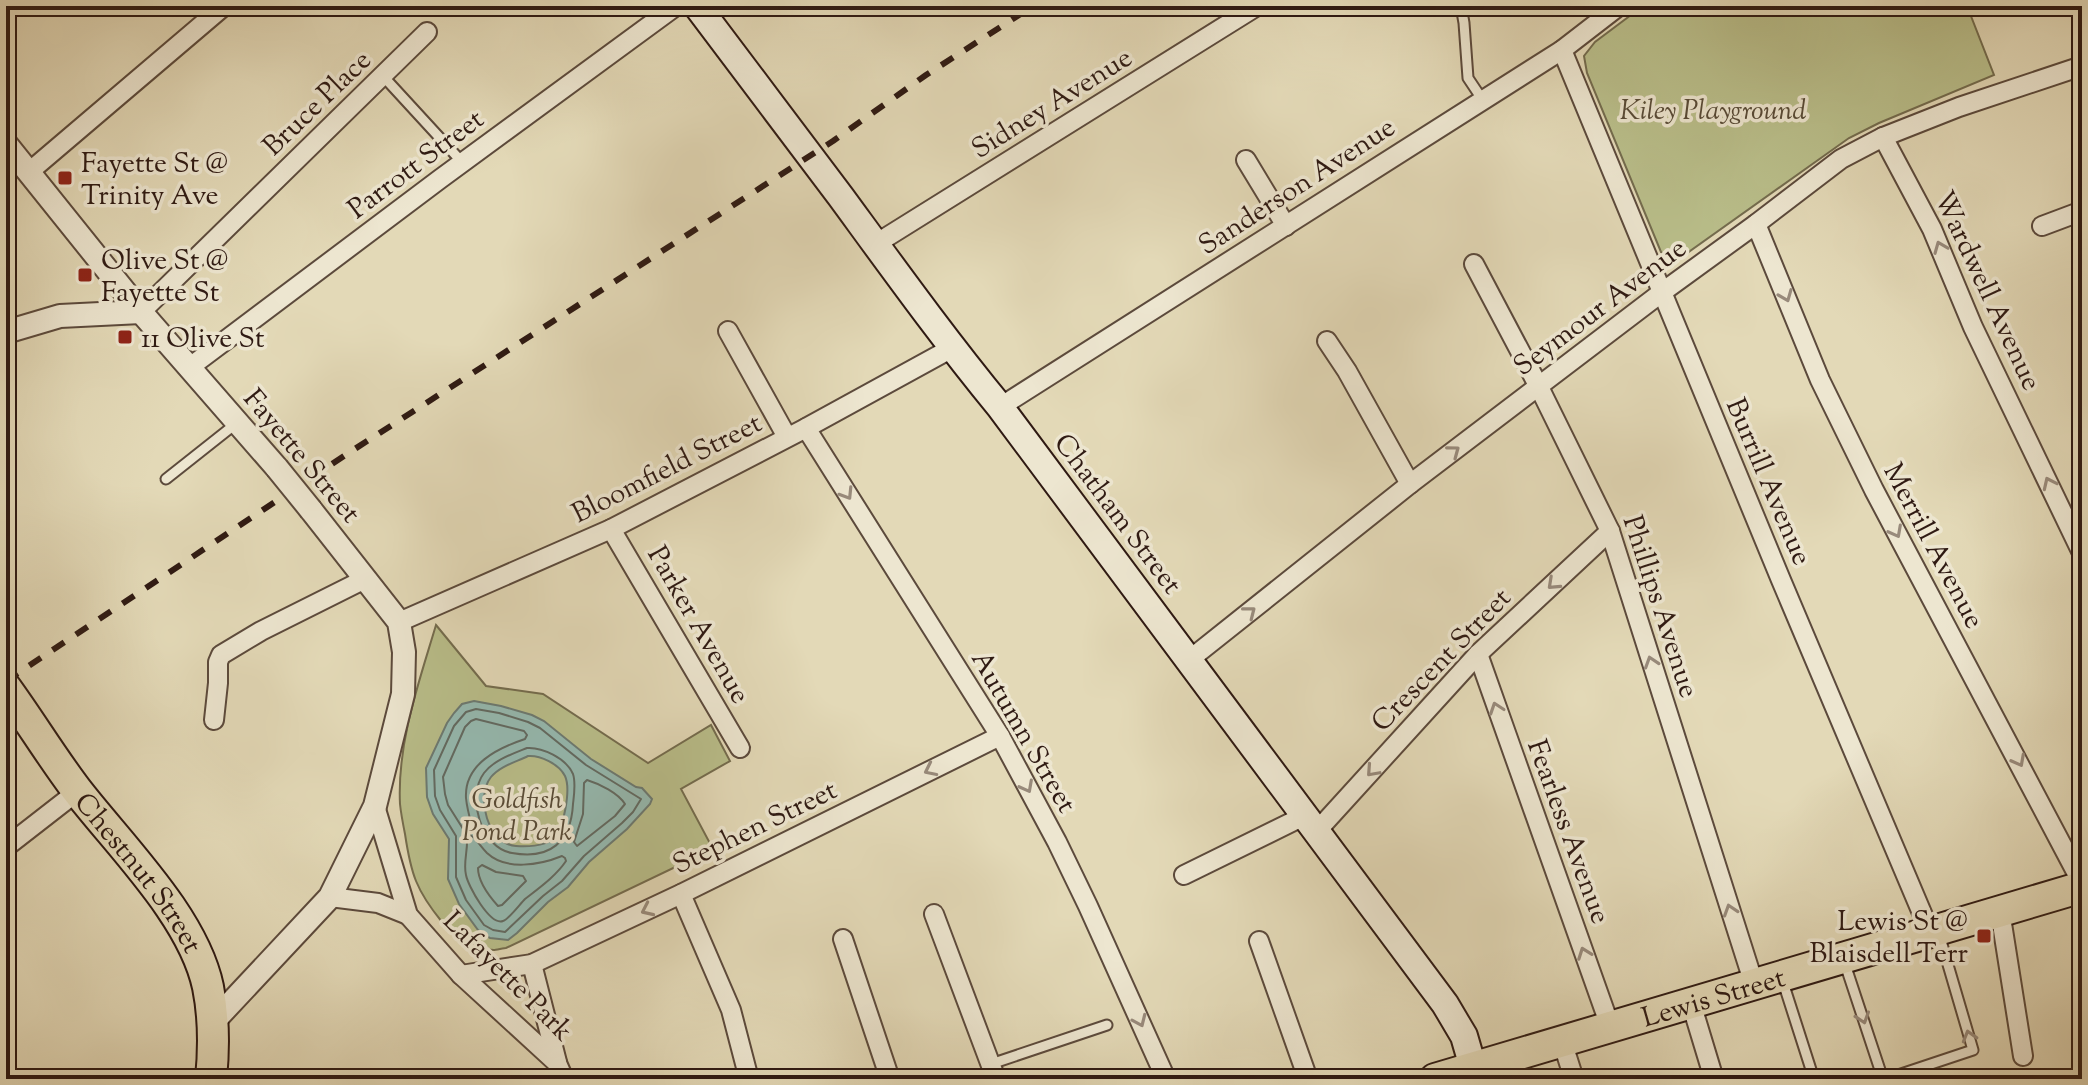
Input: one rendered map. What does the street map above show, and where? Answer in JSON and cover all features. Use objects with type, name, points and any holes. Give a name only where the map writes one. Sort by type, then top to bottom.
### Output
[{"type":"main road","name":"Chatham Street","points":[[697,6],[1451,1013],[1464,1036],[1458,1074]]},
{"type":"main road","name":"Chestnut Street","points":[[12,696],[78,791],[129,851],[195,949],[208,985],[213,1022],[211,1079]]},
{"type":"main road","name":"Lewis Street","points":[[1458,1074],[2082,885]]},
{"type":"street","points":[[29,172],[224,6]]},
{"type":"street","name":"Parrott Street","points":[[190,367],[676,6]]},
{"type":"street","name":"Sidney Avenue","points":[[874,245],[1257,6]]},
{"type":"street","name":"Sanderson Avenue","points":[[1000,407],[1562,50],[1619,6]]},
{"type":"street","name":"Bruce Place","points":[[141,312],[427,32]]},
{"type":"street","name":"Burrill Avenue","points":[[1562,50],[1661,293],[1934,930]]},
{"type":"street","name":"Seymour Avenue","points":[[1189,660],[1410,484],[1841,159],[1883,137],[1959,107],[2082,66]]},
{"type":"street","name":"Wardwell Avenue","points":[[1883,137],[1932,229],[1973,327],[2082,553]]},
{"type":"street","name":"Fayette Street","points":[[6,144],[141,312],[277,468],[399,622]]},
{"type":"street","points":[[1246,160],[1286,226]]},
{"type":"street","points":[[2042,226],[2082,211]]},
{"type":"street","name":"Merrill Avenue","points":[[1756,224],[1820,380],[1874,490],[2082,885]]},
{"type":"street","name":"Phillips Avenue","points":[[1474,264],[1610,531],[1768,980]]},
{"type":"street","points":[[6,332],[60,316],[141,312]]},
{"type":"street","points":[[728,331],[787,437]]},
{"type":"street","points":[[1327,341],[1410,484]]},
{"type":"street","name":"Bloomfield Street","points":[[399,622],[611,529],[952,348]]},
{"type":"street","name":"Autumn Street","points":[[806,428],[1000,736],[1088,906],[1166,1079]]},
{"type":"street","name":"Parker Avenue","points":[[611,529],[740,748]]},
{"type":"street","name":"Crescent Street","points":[[1310,824],[1478,654],[1610,531]]},
{"type":"street","points":[[214,720],[221,655],[261,631],[365,579]]},
{"type":"street","points":[[213,1022],[330,897],[375,806],[403,694],[404,652],[399,622]]},
{"type":"street","name":"Fearless Avenue","points":[[1478,654],[1610,1026]]},
{"type":"street","name":"Stephen Street","points":[[461,975],[532,964],[1000,736]]},
{"type":"street","points":[[6,847],[78,791]]},
{"type":"street","name":"Lafayette Park","points":[[375,806],[408,915],[461,975],[561,1071]]},
{"type":"street","points":[[1184,875],[1310,824]]},
{"type":"street","points":[[681,894],[731,1010],[749,1079]]},
{"type":"street","name":"Lafayette Park","points":[[330,897],[378,903],[408,915]]},
{"type":"street","points":[[2000,911],[2023,1056]]},
{"type":"street","points":[[934,914],[994,1072]]},
{"type":"street","points":[[843,939],[890,1079]]},
{"type":"street","points":[[1259,941],[1308,1079]]},
{"type":"street","points":[[532,964],[561,1071]]},
{"type":"street","points":[[1691,1003],[1714,1079]]},
{"type":"street","points":[[1562,1041],[1574,1079]]},
{"type":"lane","points":[[1461,6],[1468,78],[1482,99]]},
{"type":"lane","points":[[383,76],[462,162]]},
{"type":"lane","points":[[166,479],[238,422]]},
{"type":"lane","points":[[1843,957],[1885,1079],[1973,1050],[1934,930]]},
{"type":"lane","points":[[1768,980],[1814,1079]]},
{"type":"lane","points":[[994,1072],[1107,1025]]},
{"type":"green space","name":"Kiley Playground","points":[[1643,6],[1967,6],[1994,75],[1849,138],[1676,261],[1661,252],[1587,73],[1584,56],[1595,42]]},
{"type":"green space","name":"Goldfish Pond Park","points":[[436,625],[486,686],[543,694],[648,763],[711,725],[730,761],[681,789],[713,849],[506,948],[494,950],[480,947],[452,932],[420,891],[410,860],[400,804],[406,736]]},
{"type":"water","points":[[474,701],[501,706],[544,721],[591,759],[642,788],[652,799],[627,829],[589,862],[568,887],[508,940],[490,938],[478,930],[459,904],[448,879],[449,839],[433,814],[427,797],[426,768],[447,723],[462,704]],"holes":[[[533,756],[554,764],[565,776],[565,810],[560,828],[552,840],[535,846],[516,846],[506,843],[492,829],[484,807],[484,796],[486,786],[495,773]]]},
{"type":"railway","points":[[6,681],[347,454],[833,141],[926,75],[1033,6]]},
{"type":"place","name":"Fayette St @ Trinity Ave","points":[[65,178]]},
{"type":"place","name":"Olive St @ Fayette St","points":[[85,275]]},
{"type":"place","name":"11 Olive St","points":[[125,337]]},
{"type":"place","name":"Lewis St @ Blaisdell Terr","points":[[1984,936]]}]
